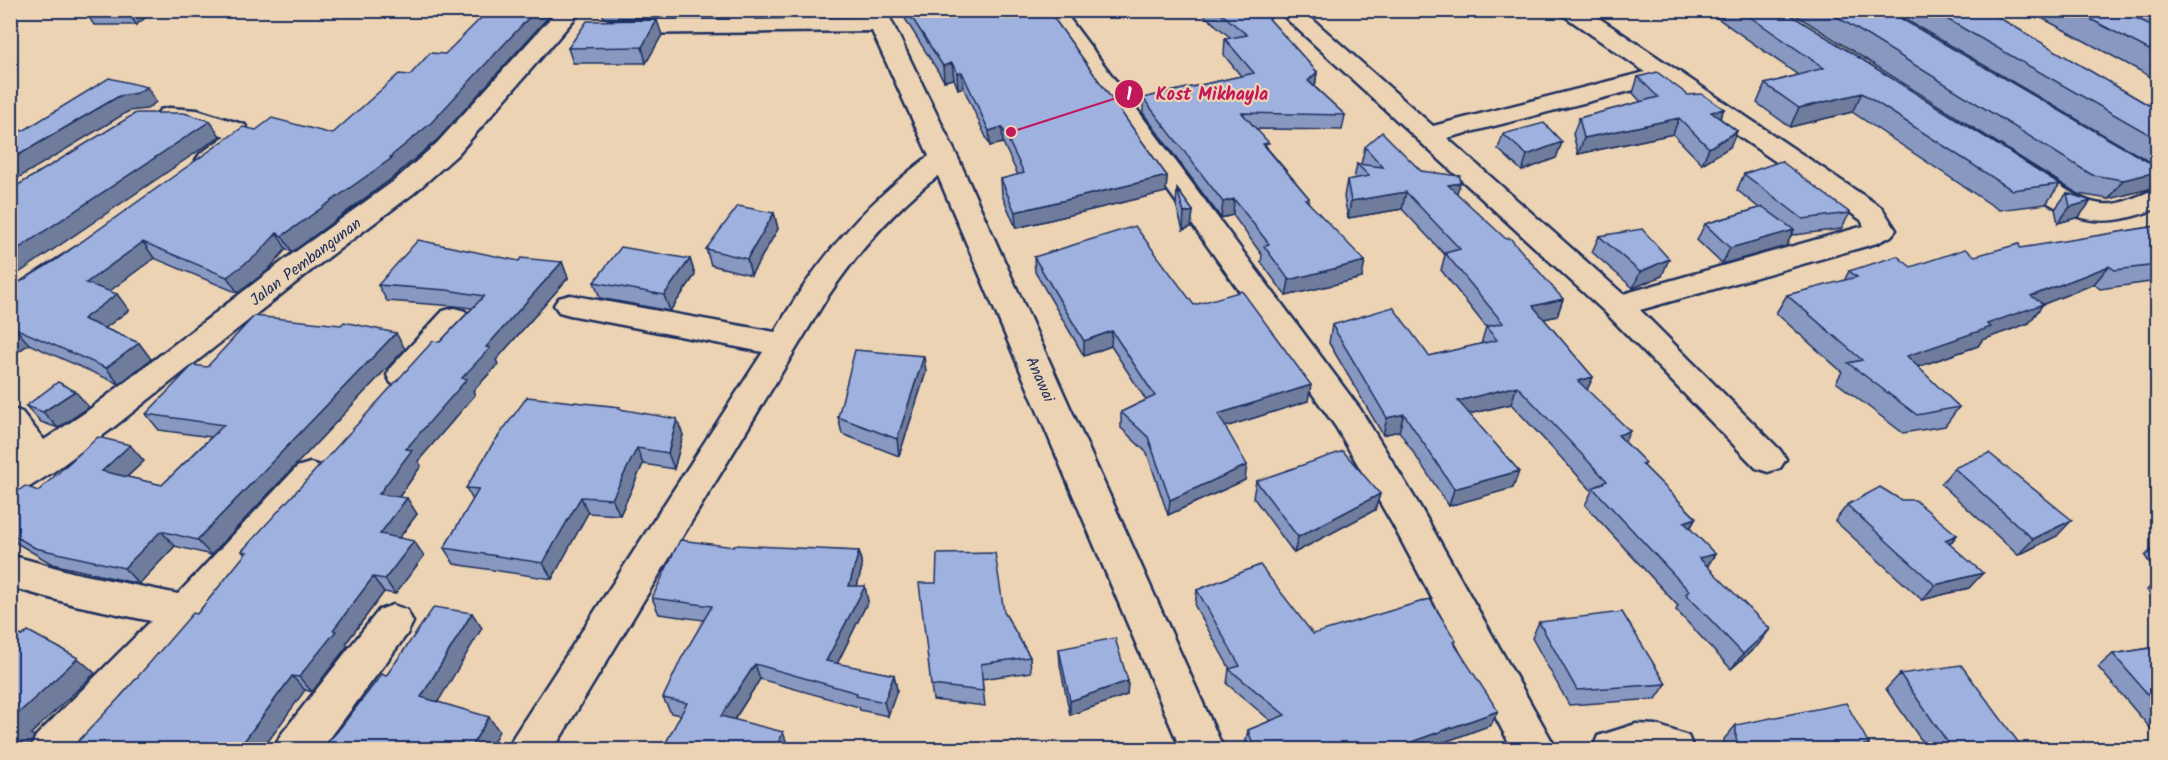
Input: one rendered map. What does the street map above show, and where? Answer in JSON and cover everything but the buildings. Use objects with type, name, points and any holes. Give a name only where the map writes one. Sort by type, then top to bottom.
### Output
[{"type":"street","points":[[1051,10],[1348,418],[1406,515],[1536,750]]},
{"type":"street","points":[[1288,10],[1617,306],[1768,459]]},
{"type":"street","points":[[1571,10],[1872,214],[1881,230],[1867,236],[1617,306]]},
{"type":"street","points":[[564,19],[877,17]]},
{"type":"street","name":"Anawai","points":[[877,17],[944,158],[1203,750]]},
{"type":"street","name":"Jalan Pembangunan","points":[[10,481],[98,421],[302,262],[404,187],[447,149],[564,19]]},
{"type":"street","points":[[1428,135],[1665,74]]},
{"type":"street","points":[[147,117],[197,118],[236,131],[239,138],[235,143],[189,175]]},
{"type":"street","points":[[530,750],[605,626],[784,345],[807,303],[836,259],[884,207],[914,179],[944,158]]},
{"type":"street","points":[[1997,158],[2067,202],[2101,213],[2115,213],[2154,185]]},
{"type":"street","points":[[570,305],[784,345]]},
{"type":"street","points":[[383,396],[454,319]]},
{"type":"street","points":[[10,421],[41,462]]},
{"type":"street","points":[[51,750],[186,612],[328,457]]},
{"type":"street","points":[[10,571],[75,589],[186,612]]},
{"type":"street","points":[[296,750],[393,622]]},
{"type":"street","points":[[1613,750],[1632,742],[1665,746]]},
{"type":"place","name":"Kost Mikhayla","points":[[1011,132]]}]
